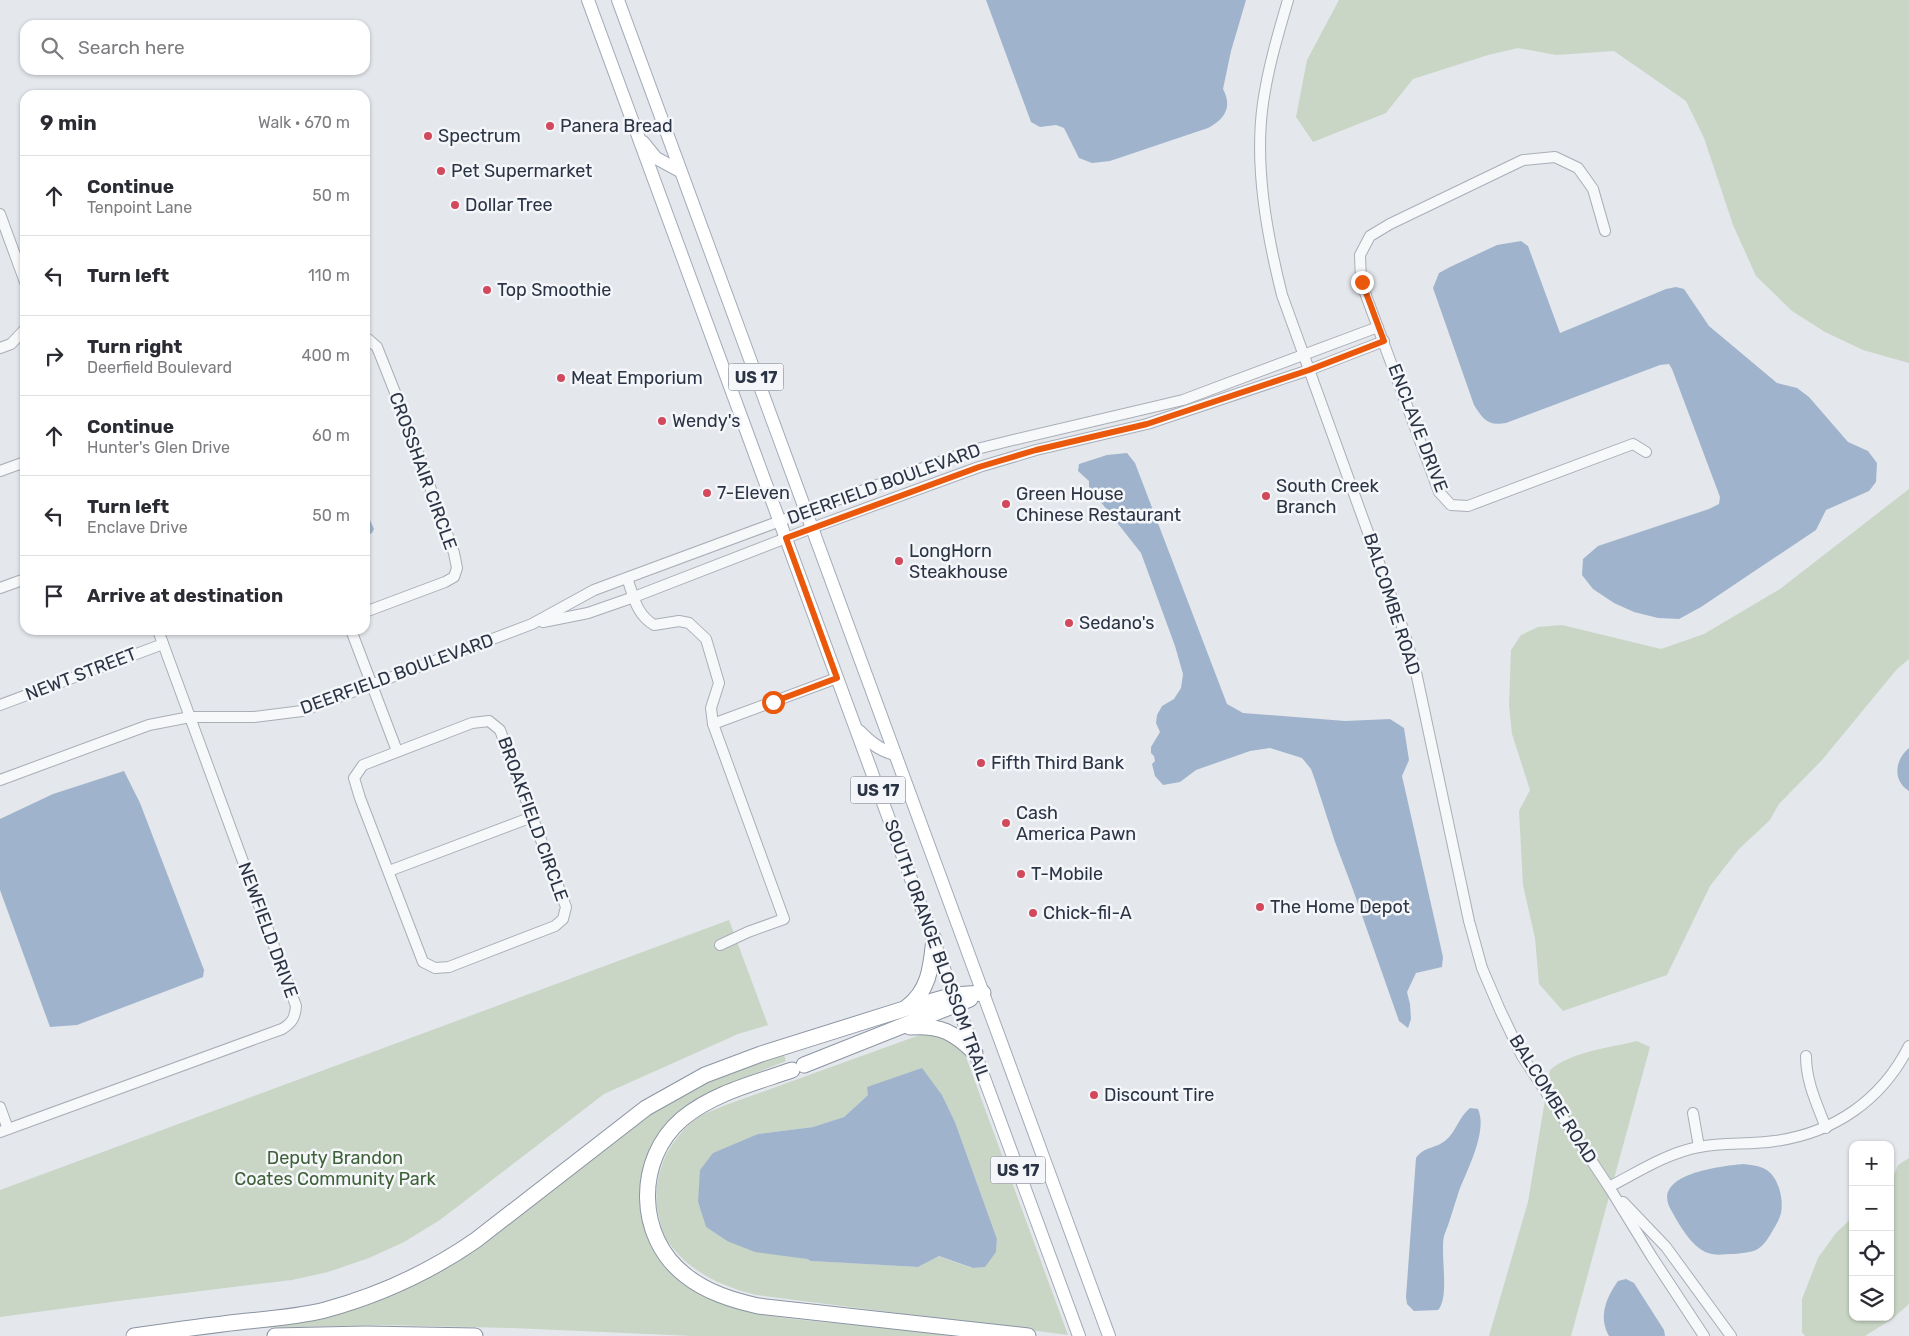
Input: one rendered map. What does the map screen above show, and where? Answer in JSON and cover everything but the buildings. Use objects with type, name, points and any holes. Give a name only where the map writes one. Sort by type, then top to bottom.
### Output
[{"type":"highway","points":[[904,1009],[916,1000],[922,992],[929,972],[934,939]]},
{"type":"highway","points":[[134,1336],[284,1318],[324,1310],[391,1288],[450,1258],[646,1108],[686,1084],[761,1054],[904,1009],[982,993]]},
{"type":"highway","points":[[955,1000],[898,1028],[798,1068],[720,1096],[698,1107],[680,1120],[658,1148],[650,1168],[647,1201],[651,1224],[667,1258],[684,1275],[706,1289],[738,1302],[758,1306],[1028,1336]]},
{"type":"highway","points":[[898,1028],[924,1026],[947,1031],[957,1036],[975,1053]]},
{"type":"highway","points":[[275,1336],[366,1334],[475,1336]]},
{"type":"main road","name":"SOUTH ORANGE BLOSSOM TRAIL","points":[[588,0],[1080,1336]]},
{"type":"main road","name":"SOUTH ORANGE BLOSSOM TRAIL","points":[[618,0],[1109,1336]]},
{"type":"main road","points":[[637,134],[656,158],[680,171]]},
{"type":"main road","points":[[855,727],[873,745],[885,752],[895,754]]},
{"type":"street","name":"BALCOMBE ROAD","points":[[1288,0],[1275,41],[1263,104],[1260,166],[1270,245],[1282,295],[1403,629],[1416,672],[1469,921],[1482,968],[1522,1056],[1609,1187],[1704,1336]]},
{"type":"street","name":"ENCLAVE DRIVE","points":[[1605,231],[1593,189],[1578,168],[1555,156],[1523,160],[1390,224],[1370,236],[1360,254],[1362,282],[1439,492],[1451,505],[1468,506],[1633,444],[1646,452]]},
{"type":"street","points":[[1,220],[20,269]]},
{"type":"street","name":"DEERFIELD BOULEVARD","points":[[0,780],[150,725],[190,717],[254,717],[302,711],[532,624],[594,590],[973,450],[1183,400],[1378,327]]},
{"type":"street","points":[[0,348],[11,344],[20,334]]},
{"type":"street","name":"CROSSHAIR CIRCLE","points":[[370,341],[377,347],[419,455],[454,552],[457,568],[454,577],[445,582],[370,610]]},
{"type":"street","name":"DEERFIELD BOULEVARD","points":[[532,624],[588,613],[634,597],[812,528],[979,467],[1036,450],[1147,424],[1309,370],[1384,341]]},
{"type":"street","points":[[973,450],[979,467]]},
{"type":"street","points":[[0,471],[20,464]]},
{"type":"street","points":[[627,578],[644,618],[654,625],[679,621],[689,623],[706,639],[719,683],[712,708],[713,724],[784,919],[748,932],[720,945]]},
{"type":"street","points":[[0,588],[20,581]]},
{"type":"street","name":"NEWFIELD DRIVE","points":[[4,1131],[282,1029],[290,1024],[295,1016],[296,1006],[160,635]]},
{"type":"street","points":[[352,635],[397,751]]},
{"type":"street","name":"NEWT STREET","points":[[0,705],[163,644]]},
{"type":"street","points":[[713,724],[837,678]]},
{"type":"street","name":"BROAKFIELD CIRCLE","points":[[489,721],[500,730],[566,907],[563,918],[555,926],[450,967],[435,968],[423,962],[354,778],[363,765],[397,751],[472,723],[489,721]]},
{"type":"street","points":[[388,871],[532,817]]},
{"type":"street","points":[[1609,1187],[1672,1154],[1699,1147],[1776,1141],[1826,1128],[1859,1108],[1874,1096],[1902,1060],[1909,1046]]},
{"type":"street","points":[[1806,1056],[1806,1072],[1826,1128]]},
{"type":"street","points":[[0,1107],[4,1131]]},
{"type":"street","points":[[1693,1114],[1699,1147]]},
{"type":"street","name":"BALCOMBE ROAD","points":[[1609,1187],[1666,1247],[1731,1336]]},
{"type":"green space","points":[[1339,0],[1909,0],[1909,363],[1863,350],[1825,332],[1792,311],[1756,276],[1733,225],[1704,138],[1686,101],[1614,51],[1556,55],[1518,48],[1488,55],[1413,79],[1386,113],[1313,142],[1296,117],[1307,60]]},
{"type":"green space","points":[[1909,489],[1909,659],[1897,669],[1822,760],[1779,804],[1770,820],[1739,849],[1710,886],[1667,975],[1563,1011],[1539,984],[1535,938],[1523,885],[1519,811],[1530,790],[1512,734],[1509,705],[1511,650],[1521,635],[1538,627],[1562,625],[1661,649],[1704,634],[1780,589]]},
{"type":"green space","name":"Deputy Brandon Coates Community Park","points":[[729,920],[768,1025],[738,1034],[604,1094],[440,1220],[404,1242],[369,1258],[328,1272],[292,1280],[0,1317],[0,1190]]},
{"type":"green space","points":[[928,1032],[955,1040],[966,1057],[1068,1335],[756,1295],[719,1282],[697,1270],[677,1253],[664,1235],[657,1207],[658,1181],[666,1156],[680,1135],[699,1117],[723,1106]],"holes":[[[868,1095],[942,1095],[955,1122],[997,1239],[996,1252],[984,1267],[972,1268],[938,1256],[918,1267],[812,1261],[727,1241],[706,1227],[698,1202],[758,1134],[813,1127],[844,1117]]]},
{"type":"green space","points":[[1637,1041],[1650,1047],[1571,1336],[1489,1336],[1528,1202],[1550,1070],[1569,1058],[1580,1054]]},
{"type":"green space","points":[[783,1052],[786,1061],[713,1091],[691,1104],[672,1119],[656,1138],[645,1161],[640,1189],[640,1202],[643,1222],[650,1241],[665,1266],[686,1285],[712,1299],[740,1309],[771,1316],[977,1336],[692,1336],[513,1328],[385,1325],[254,1328],[397,1289],[687,1088]]},
{"type":"green space","points":[[1909,1158],[1909,1304],[1894,1317],[1894,1175],[1898,1165]]},
{"type":"green space","points":[[1849,1221],[1849,1321],[1889,1321],[1865,1336],[1805,1336],[1802,1332],[1802,1299],[1818,1258],[1836,1233]]},
{"type":"water","points":[[986,0],[1246,0],[1231,51],[1223,89],[1227,102],[1225,112],[1218,121],[1208,128],[1110,161],[1092,163],[1079,158],[1064,128],[1056,125],[1040,127],[1031,122]]},
{"type":"water","points":[[1521,241],[1528,246],[1560,333],[1666,289],[1676,287],[1684,289],[1709,326],[1777,383],[1797,388],[1809,397],[1848,442],[1868,451],[1877,463],[1876,482],[1869,491],[1826,510],[1816,530],[1701,607],[1679,619],[1658,618],[1634,612],[1614,603],[1593,589],[1582,575],[1583,559],[1598,546],[1709,509],[1719,504],[1720,497],[1669,364],[1660,365],[1506,423],[1490,423],[1481,415],[1474,405],[1433,288],[1439,273],[1450,267],[1497,245]]},
{"type":"water","points":[[1127,453],[1135,463],[1227,704],[1243,713],[1345,721],[1390,719],[1404,728],[1409,760],[1402,776],[1443,957],[1442,967],[1416,973],[1407,992],[1411,1019],[1408,1028],[1399,1021],[1311,769],[1302,758],[1270,748],[1250,751],[1196,770],[1180,782],[1163,785],[1155,776],[1152,764],[1155,761],[1151,753],[1151,747],[1160,732],[1156,723],[1157,715],[1162,706],[1174,699],[1181,688],[1183,674],[1175,646],[1141,553],[1089,487],[1089,481],[1078,471],[1079,464],[1107,455]]},
{"type":"water","points":[[370,520],[374,529],[370,534]]},
{"type":"water","points":[[1909,748],[1909,791],[1900,782],[1897,770],[1901,758]]},
{"type":"water","points":[[124,771],[140,803],[204,970],[203,977],[77,1025],[50,1027],[0,890],[0,819],[53,794]]},
{"type":"water","points":[[922,1068],[942,1095],[955,1122],[997,1239],[996,1252],[985,1267],[973,1268],[939,1256],[918,1267],[811,1261],[755,1252],[727,1241],[706,1227],[698,1202],[700,1170],[713,1153],[758,1134],[813,1127],[844,1117],[868,1095],[867,1087]]},
{"type":"water","points":[[1470,1108],[1478,1109],[1480,1128],[1471,1162],[1444,1236],[1442,1304],[1438,1310],[1414,1311],[1407,1304],[1406,1297],[1416,1158],[1426,1149],[1446,1140]]},
{"type":"water","points":[[1743,1164],[1754,1165],[1770,1172],[1777,1182],[1782,1201],[1780,1217],[1766,1241],[1756,1250],[1734,1254],[1717,1255],[1708,1253],[1696,1246],[1674,1216],[1667,1198],[1670,1188],[1679,1180],[1691,1174]]},
{"type":"water","points":[[1626,1279],[1634,1283],[1664,1330],[1665,1336],[1609,1336],[1604,1322],[1607,1301],[1618,1281]]},
{"type":"place","name":"Panera Bread","points":[[550,126]]},
{"type":"place","name":"Spectrum","points":[[428,136]]},
{"type":"place","name":"Pet Supermarket","points":[[441,171]]},
{"type":"place","name":"Dollar Tree","points":[[455,205]]},
{"type":"place","name":"Top Smoothie","points":[[487,290]]},
{"type":"place","name":"Meat Emporium","points":[[561,378]]},
{"type":"place","name":"Wendy's","points":[[662,421]]},
{"type":"place","name":"7-Eleven","points":[[707,493]]},
{"type":"place","name":"South Creek Branch","points":[[1266,496]]},
{"type":"place","name":"Green House Chinese Restaurant","points":[[1006,504]]},
{"type":"place","name":"LongHorn Steakhouse","points":[[899,561]]},
{"type":"place","name":"Sedano's","points":[[1069,623]]},
{"type":"place","name":"Fifth Third Bank","points":[[981,763]]},
{"type":"place","name":"Cash America Pawn","points":[[1006,823]]},
{"type":"place","name":"T-Mobile","points":[[1021,874]]},
{"type":"place","name":"The Home Depot","points":[[1260,907]]},
{"type":"place","name":"Chick-fil-A","points":[[1033,913]]},
{"type":"place","name":"Discount Tire","points":[[1094,1095]]},
{"type":"route","points":[[773,702],[837,678],[786,538],[979,467],[1036,450],[1147,424],[1309,370],[1384,341],[1362,282]]}]
